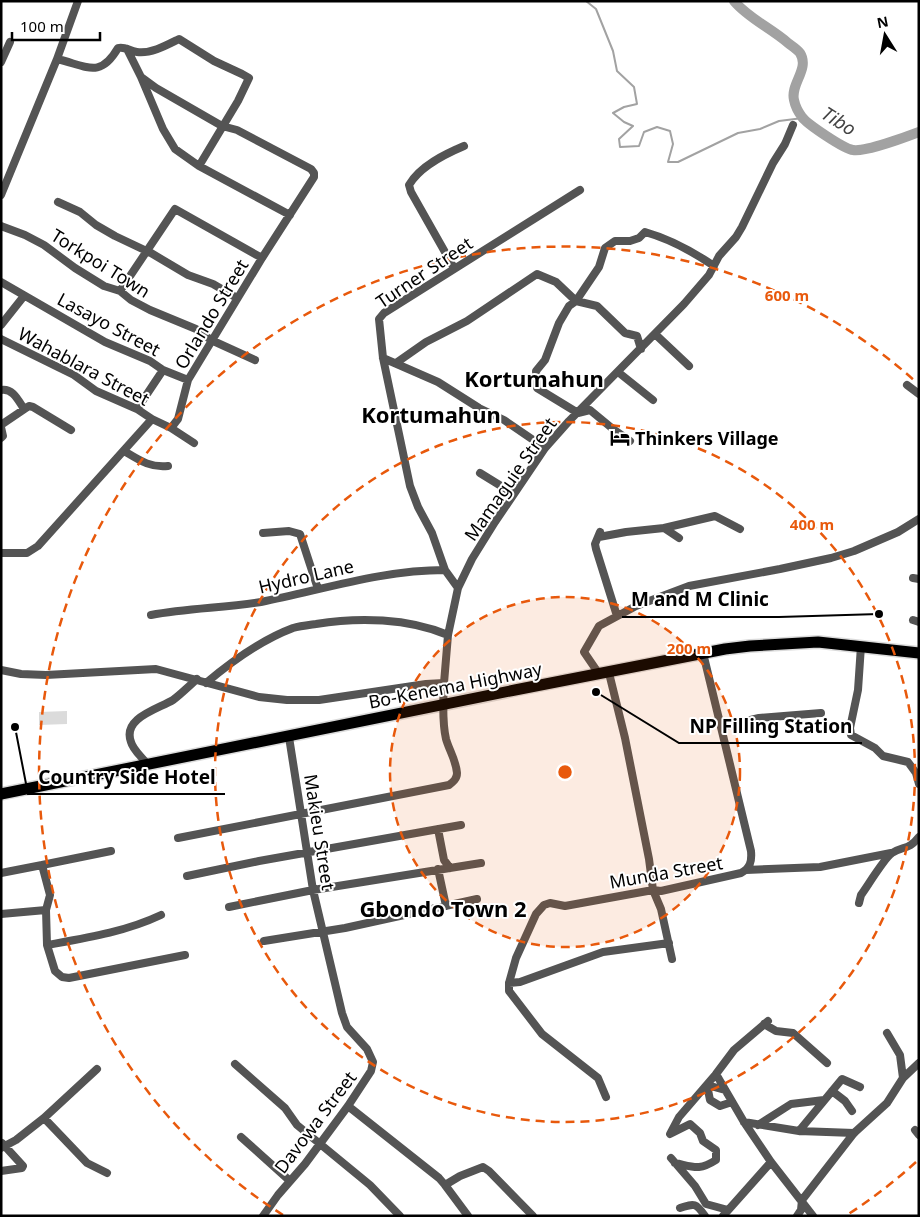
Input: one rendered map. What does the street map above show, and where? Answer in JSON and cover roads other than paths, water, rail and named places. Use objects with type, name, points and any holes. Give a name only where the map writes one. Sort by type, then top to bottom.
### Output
[{"type":"highway","name":"Bo-Kenema Highway","points":[[1,794],[703,653],[750,646],[818,642],[919,654]]},
{"type":"street","points":[[1,195],[4,182],[57,58],[78,1]]},
{"type":"street","points":[[57,58],[97,69],[106,64],[118,48],[123,47],[137,52],[155,50],[179,39],[214,61],[249,78],[200,166]]},
{"type":"street","points":[[1,62],[10,42]]},
{"type":"street","points":[[127,49],[163,129],[175,148],[200,166],[290,215]]},
{"type":"street","points":[[141,77],[156,88],[222,126]]},
{"type":"street","name":"Mamaguie Street","points":[[302,815],[423,791],[448,785],[454,781],[457,775],[454,756],[446,738],[443,704],[444,683],[448,635],[458,588],[472,559],[545,448],[690,298],[709,275],[719,256],[742,227],[793,125]]},
{"type":"street","name":"Orlando Street","points":[[171,428],[178,419],[188,380],[314,176],[311,169],[237,130],[222,126]]},
{"type":"street","points":[[454,268],[411,192],[409,185],[413,179],[444,155],[464,146]]},
{"type":"street","name":"Turner Street","points":[[445,570],[432,533],[418,507],[410,486],[383,358],[379,319],[454,268],[580,190]]},
{"type":"street","points":[[58,202],[80,212],[115,236],[188,276],[214,284],[237,298]]},
{"type":"street","points":[[120,291],[175,209],[262,258]]},
{"type":"street","name":"Torkpoi Town","points":[[1,226],[44,245],[104,286],[120,291],[131,300],[150,310],[196,329],[211,340],[255,360]]},
{"type":"street","points":[[630,441],[590,410],[578,412],[537,388],[536,371],[545,360],[551,348],[559,323],[569,306],[576,301],[599,267],[605,248],[615,241],[630,241],[639,238],[645,232],[665,237],[714,266]]},
{"type":"street","points":[[396,363],[426,342],[467,321],[537,274],[556,282],[576,301],[597,306],[625,333],[637,336],[641,349]]},
{"type":"street","name":"Lasayo Street","points":[[1,282],[105,342],[150,361],[163,370],[137,409]]},
{"type":"street","points":[[1,325],[24,296]]},
{"type":"street","points":[[655,334],[688,366]]},
{"type":"street","name":"Wahablara Street","points":[[1,339],[74,375],[96,391],[137,409],[152,419]]},
{"type":"street","points":[[383,358],[438,382],[479,408],[504,420],[545,448]]},
{"type":"street","points":[[163,370],[188,380]]},
{"type":"street","points":[[618,372],[653,400]]},
{"type":"street","points":[[906,385],[919,394]]},
{"type":"street","points":[[1,390],[6,389],[12,392],[24,409]]},
{"type":"street","points":[[1,438],[3,436],[1,426],[29,406],[71,430]]},
{"type":"street","points":[[1,554],[27,554],[38,546],[152,419],[171,428],[194,443]]},
{"type":"street","points":[[124,451],[145,464],[159,467],[168,466]]},
{"type":"street","points":[[480,473],[514,494]]},
{"type":"street","points":[[617,616],[596,549],[595,544],[599,535],[664,528],[715,516],[740,529]]},
{"type":"street","points":[[672,959],[661,909],[653,890],[649,858],[624,738],[604,673],[584,652],[599,626],[636,606],[689,586],[780,569],[854,551],[898,532],[919,519]]},
{"type":"street","points":[[664,528],[679,538]]},
{"type":"street","points":[[263,534],[289,530],[300,534],[318,589]]},
{"type":"street","name":"Hydro Lane","points":[[151,615],[182,609],[247,604],[371,577],[422,570],[445,570]]},
{"type":"street","points":[[445,570],[458,588]]},
{"type":"street","points":[[206,683],[221,670],[257,646],[294,628],[342,621],[403,622],[448,635]]},
{"type":"street","points":[[861,646],[858,690],[850,728],[851,735],[875,748],[883,756],[908,762],[916,773],[919,784]]},
{"type":"street","name":"Munda Street","points":[[509,983],[516,958],[536,914],[544,905],[550,903],[565,906],[694,884],[741,873],[746,870],[752,860],[703,653]]},
{"type":"street","points":[[1,670],[21,674],[46,675],[156,669],[259,697],[287,700],[319,700],[444,683]]},
{"type":"street","points":[[147,764],[131,743],[129,732],[132,724],[143,715],[175,698],[196,680]]},
{"type":"street","points":[[721,727],[758,718],[821,713]]},
{"type":"street","name":"Makieu Street","points":[[289,737],[313,890],[324,931]]},
{"type":"street","points":[[178,838],[302,815]]},
{"type":"street","points":[[187,876],[460,825]]},
{"type":"street","points":[[438,829],[444,860],[450,868]]},
{"type":"street","points":[[746,870],[820,867],[908,848],[919,837]]},
{"type":"street","points":[[1,873],[111,851]]},
{"type":"street","points":[[859,903],[861,895],[891,853]]},
{"type":"street","points":[[229,908],[313,890],[481,863]]},
{"type":"street","points":[[42,865],[50,895],[46,910],[47,945],[55,971],[62,977],[69,978],[185,955]]},
{"type":"street","points":[[438,869],[446,906]]},
{"type":"street","points":[[264,940],[346,928],[477,900]]},
{"type":"street","points":[[1,914],[46,910]]},
{"type":"street","points":[[47,945],[118,931],[162,916]]},
{"type":"street","name":"Davowa Street","points":[[263,1216],[348,1106],[371,1071],[373,1062],[367,1049],[347,1027],[342,1013],[324,931]]},
{"type":"street","points":[[606,1097],[598,1078],[542,1034],[509,991],[509,983],[520,982],[602,952],[669,943]]},
{"type":"street","points":[[771,1162],[726,1213],[706,1204],[695,1186],[673,1161],[696,1168],[705,1167],[716,1160],[716,1150],[702,1141],[700,1133],[690,1124],[670,1134],[679,1117],[734,1050],[766,1022],[776,1031],[793,1033],[827,1063]]},
{"type":"street","points":[[887,1033],[900,1055],[903,1078]]},
{"type":"street","points":[[797,1216],[801,1210],[802,1200],[854,1133],[887,1103],[903,1078],[919,1063]]},
{"type":"street","points":[[234,1064],[280,1104],[297,1125],[370,1185],[400,1216]]},
{"type":"street","points":[[1,1171],[16,1170],[23,1166],[2,1145],[16,1140],[44,1118],[97,1069]]},
{"type":"street","points":[[716,1074],[744,1122],[771,1162],[813,1216]]},
{"type":"street","points":[[799,1131],[842,1079],[860,1087]]},
{"type":"street","points":[[707,1085],[725,1090]]},
{"type":"street","points":[[707,1085],[710,1100],[720,1106],[732,1102]]},
{"type":"street","points":[[832,1091],[852,1111]]},
{"type":"street","points":[[758,1124],[791,1104],[824,1100]]},
{"type":"street","points":[[348,1106],[439,1178],[468,1216]]},
{"type":"street","points":[[44,1118],[87,1163],[107,1173]]},
{"type":"street","points":[[744,1122],[799,1131],[854,1133]]},
{"type":"street","points":[[241,1137],[290,1181]]},
{"type":"street","points":[[445,1185],[460,1176],[483,1168],[489,1170],[533,1216]]},
{"type":"street","points":[[680,1208],[692,1204],[698,1206],[705,1216]]},
{"type":"waterway","points":[[586,1],[596,9],[613,51],[617,71],[634,87],[637,104],[624,107],[613,113],[624,122],[633,126],[619,139],[620,147],[639,146],[644,132],[657,127],[670,131],[673,144],[668,162],[678,162],[738,133],[760,129],[779,121],[803,118]]},
{"type":"waterway","name":"Tibo","points":[[734,1],[746,13],[800,53],[803,65],[795,88],[794,100],[802,117],[818,130],[848,149],[853,150],[876,147],[919,132]]},
{"type":"place","name":"Thinkers Village","points":[[620,438]]},
{"type":"place","name":"M and M Clinic","points":[[879,614]]},
{"type":"place","name":"NP Filling Station","points":[[596,692]]},
{"type":"place","name":"Country Side Hotel","points":[[15,727]]},
{"type":"district","name":"Kortumahun","points":[[534,378]]},
{"type":"district","name":"Kortumahun","points":[[431,414]]},
{"type":"district","name":"Gbondo Town 2","points":[[443,908]]}]
